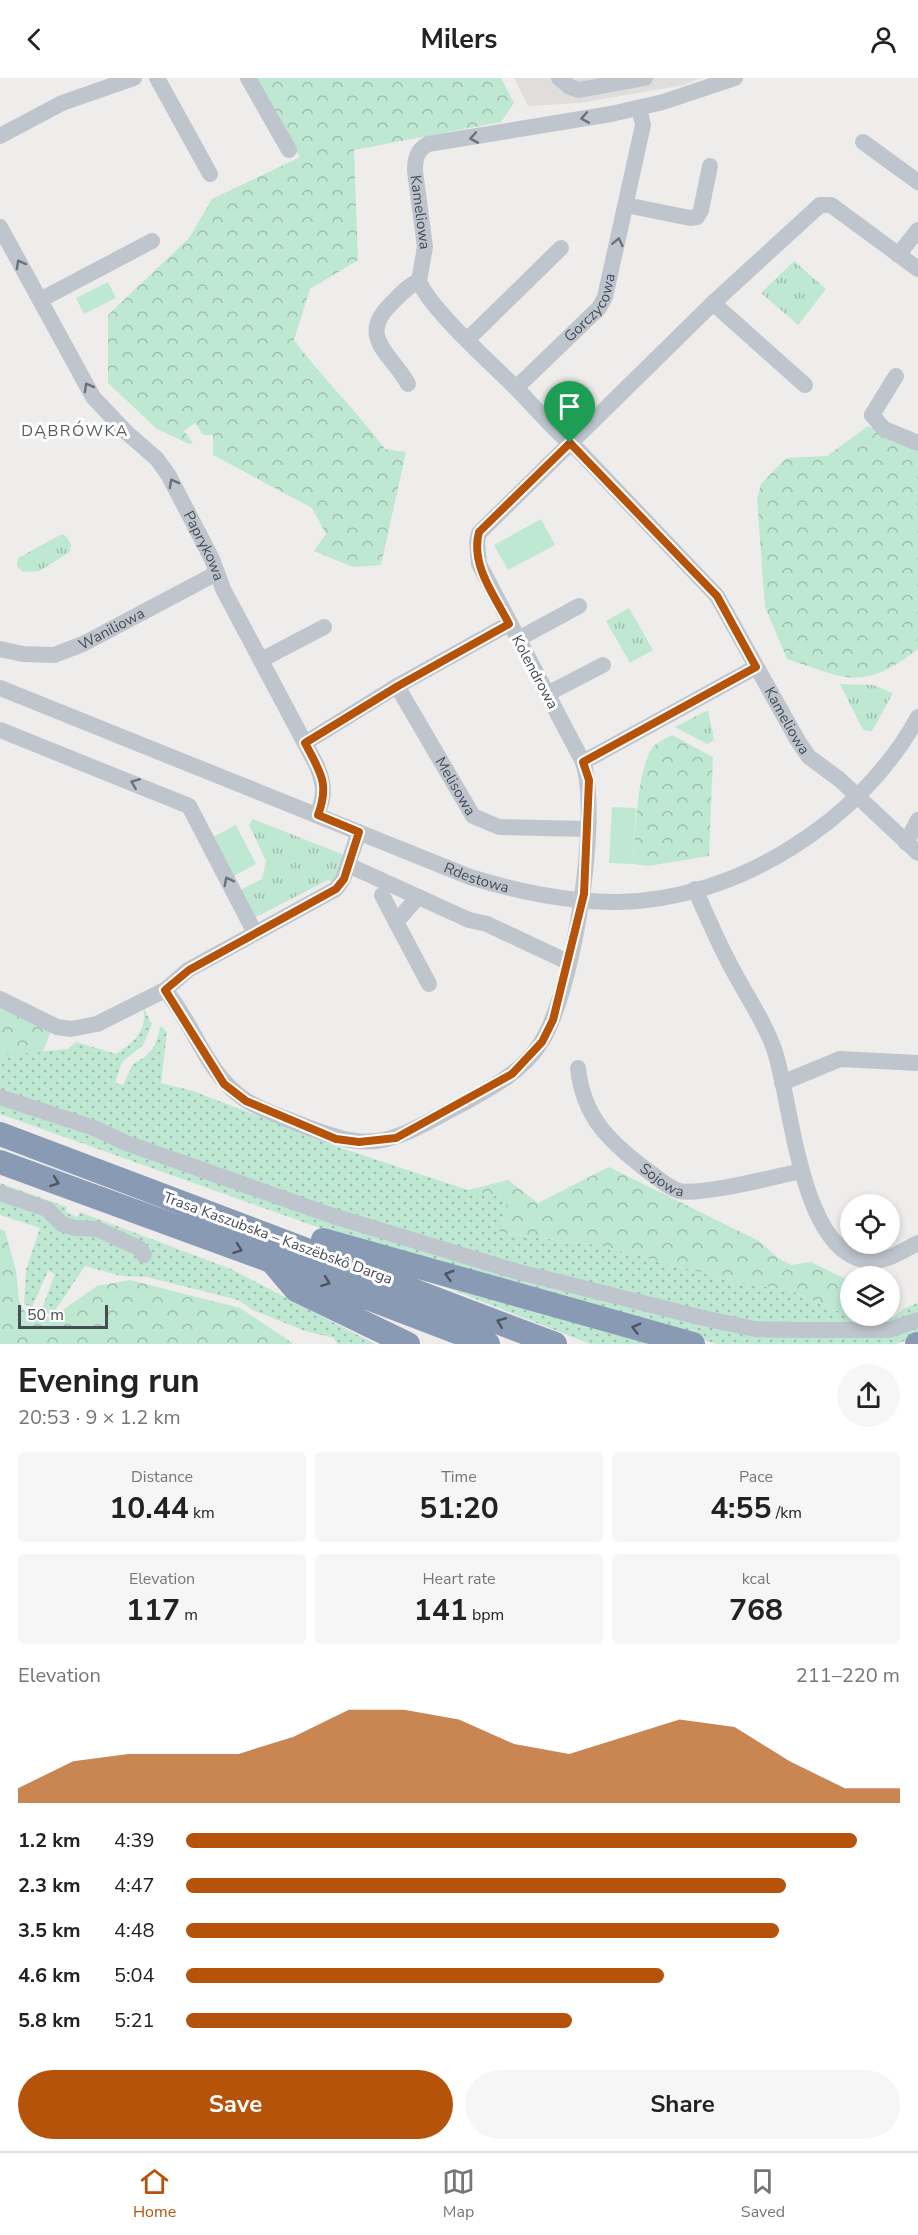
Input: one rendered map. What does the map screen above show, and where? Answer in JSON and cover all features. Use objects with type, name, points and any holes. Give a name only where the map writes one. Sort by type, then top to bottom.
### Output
[{"type":"highway","name":"Trasa Kaszubska – Kaszëbskô Darga","points":[[0,1134],[555,1344]]},
{"type":"highway","name":"Trasa Kaszubska – Kaszëbskô Darga","points":[[0,1162],[271,1261],[488,1344]]},
{"type":"highway","points":[[160,1194],[693,1344]]},
{"type":"highway","points":[[271,1261],[296,1290],[408,1344]]},
{"type":"street","points":[[0,136],[62,103],[134,78]]},
{"type":"street","points":[[157,78],[210,174]]},
{"type":"street","points":[[248,78],[289,150]]},
{"type":"street","points":[[559,78],[570,87],[579,90],[645,78]]},
{"type":"street","points":[[639,108],[717,81],[735,78]]},
{"type":"street","name":"Kameliowa","points":[[639,108],[428,144],[420,148],[415,162],[415,171],[425,247],[419,278],[429,297],[467,340],[717,596],[809,757],[859,796],[912,848]]},
{"type":"street","name":"Gorczycowa","points":[[516,388],[599,308],[608,286],[643,125],[639,108]]},
{"type":"street","points":[[863,142],[918,182]]},
{"type":"street","points":[[626,205],[690,218],[697,217],[701,210],[710,166]]},
{"type":"street","name":"Kolendrowa","points":[[165,990],[224,1084],[246,1101],[336,1139],[380,1142],[396,1138],[483,1093],[512,1074],[527,1060],[542,1042],[553,1020],[582,901],[589,780],[583,762],[479,564],[477,542],[479,532],[713,303],[817,206],[823,203],[831,205],[898,255]]},
{"type":"street","name":"Paprykowa","points":[[0,227],[97,402],[158,459],[169,476],[325,785],[325,796],[318,815]]},
{"type":"street","points":[[918,230],[898,255],[918,269]]},
{"type":"street","points":[[40,300],[152,241]]},
{"type":"street","points":[[467,340],[561,248]]},
{"type":"street","points":[[408,384],[401,370],[381,348],[376,329],[380,315],[419,278]]},
{"type":"street","points":[[713,303],[805,386]]},
{"type":"street","points":[[896,376],[872,415],[884,429],[918,443]]},
{"type":"street","name":"Waniliowa","points":[[0,649],[22,654],[54,655],[82,644],[217,573]]},
{"type":"street","points":[[518,639],[579,606]]},
{"type":"street","points":[[305,743],[398,686],[509,624]]},
{"type":"street","points":[[261,660],[324,627]]},
{"type":"street","points":[[547,694],[603,665]]},
{"type":"street","points":[[583,762],[756,667]]},
{"type":"street","name":"Melisowa","points":[[398,686],[473,816],[500,827],[587,829]]},
{"type":"street","name":"Rdestowa","points":[[0,688],[491,883],[534,895],[582,901],[620,902],[695,889],[718,882],[774,858],[816,832],[859,796],[881,771],[918,717]]},
{"type":"street","points":[[0,730],[189,806],[255,933]]},
{"type":"street","points":[[912,848],[918,820]]},
{"type":"street","points":[[0,999],[57,1027],[71,1029],[112,1018],[165,990],[189,970],[336,889],[344,879],[359,832]]},
{"type":"street","points":[[348,865],[469,920],[487,924],[568,962]]},
{"type":"street","points":[[695,889],[709,923],[772,1044],[808,1192],[827,1232],[844,1249],[859,1258],[882,1260],[918,1243]]},
{"type":"street","points":[[382,895],[429,984]]},
{"type":"street","points":[[396,922],[418,897]]},
{"type":"street","points":[[782,1083],[840,1059],[918,1063]]},
{"type":"street","name":"Sojowa","points":[[578,1068],[584,1094],[601,1130],[614,1145],[674,1189],[692,1191],[802,1171]]},
{"type":"street","points":[[0,1097],[94,1128],[126,1143],[323,1213],[515,1271],[627,1301],[754,1329],[890,1330],[918,1320]]},
{"type":"street","points":[[0,1193],[46,1209],[62,1224],[74,1228],[97,1229],[139,1248],[144,1255]]},
{"type":"shaded area","points":[[514,78],[701,78],[684,85],[580,103],[528,106]]},
{"type":"green space","points":[[254,78],[501,78],[514,103],[501,122],[354,150],[358,260],[310,289],[294,340],[385,449],[406,452],[381,565],[353,567],[314,551],[326,534],[312,508],[213,455],[213,435],[203,435],[195,423],[184,431],[193,443],[189,444],[157,429],[108,383],[108,315],[189,238],[212,199],[300,157]]},
{"type":"green space","points":[[794,261],[826,289],[798,325],[761,293]]},
{"type":"green space","points":[[108,282],[116,298],[84,314],[76,298]]},
{"type":"green space","points":[[868,426],[918,452],[918,649],[882,672],[854,678],[825,672],[787,659],[765,607],[757,499],[761,484],[786,458],[827,456]]},
{"type":"green space","points":[[541,519],[555,545],[508,570],[494,545]]},
{"type":"green space","points":[[62,534],[67,537],[71,545],[70,552],[39,571],[23,572],[17,566],[18,558]]},
{"type":"green space","points":[[629,608],[653,650],[630,663],[606,621]]},
{"type":"green space","points":[[840,684],[873,685],[893,693],[872,731],[863,730]]},
{"type":"green space","points":[[708,710],[714,740],[707,744],[675,727]]},
{"type":"green space","points":[[672,735],[713,757],[709,856],[648,866],[633,864],[638,801],[644,767],[655,745]]},
{"type":"green space","points":[[612,807],[636,808],[633,864],[609,863]]},
{"type":"green space","points":[[253,819],[344,855],[335,884],[328,880],[254,918],[240,890],[262,879],[266,861],[249,825]]},
{"type":"green space","points":[[236,825],[256,864],[234,876],[213,837]]},
{"type":"green space","points":[[0,1006],[51,1031],[43,1052],[0,1055]]},
{"type":"green space","points":[[143,1007],[152,1024],[143,1045],[122,1062],[115,1083],[123,1085],[133,1064],[145,1057],[154,1047],[161,1026],[167,1032],[161,1083],[193,1091],[344,1149],[468,1190],[509,1198],[499,1233],[598,1245],[748,1285],[788,1289],[840,1311],[840,1326],[900,1326],[900,1312],[918,1303],[918,1336],[896,1344],[717,1344],[348,1238],[0,1114],[0,1055],[68,1049],[76,1042],[116,1054],[138,1035],[144,1015]]},
{"type":"green space","points":[[609,1167],[759,1241],[778,1258],[791,1265],[811,1262],[840,1276],[840,1311],[788,1289],[748,1285],[598,1245],[499,1233],[508,1198],[468,1190],[508,1180],[538,1203]]},
{"type":"green space","points":[[0,1183],[67,1207],[66,1212],[77,1217],[80,1212],[231,1269],[375,1344],[337,1344],[334,1338],[305,1331],[253,1310],[238,1300],[147,1277],[121,1276],[85,1266],[52,1315],[41,1311],[55,1274],[48,1271],[32,1307],[24,1304],[26,1270],[40,1228],[0,1215]]},
{"type":"green space","points":[[0,1229],[5,1231],[16,1271],[19,1301],[29,1319],[53,1317],[97,1286],[130,1280],[240,1308],[294,1344],[0,1344]]},
{"type":"green space","points":[[435,1283],[665,1344],[590,1344]]},
{"type":"district","name":"DĄBRÓWKA","points":[[75,431]]},
{"type":"route","points":[[570,443],[717,596],[756,667],[583,762],[589,780],[584,894],[553,1020],[536,1050],[512,1074],[483,1093],[396,1138],[380,1142],[336,1139],[246,1101],[224,1084],[174,1000],[165,990],[189,970],[336,889],[344,879],[359,832],[318,815],[325,796],[325,785],[305,743],[398,686],[509,624],[479,564],[477,542],[479,532],[570,443]]}]
